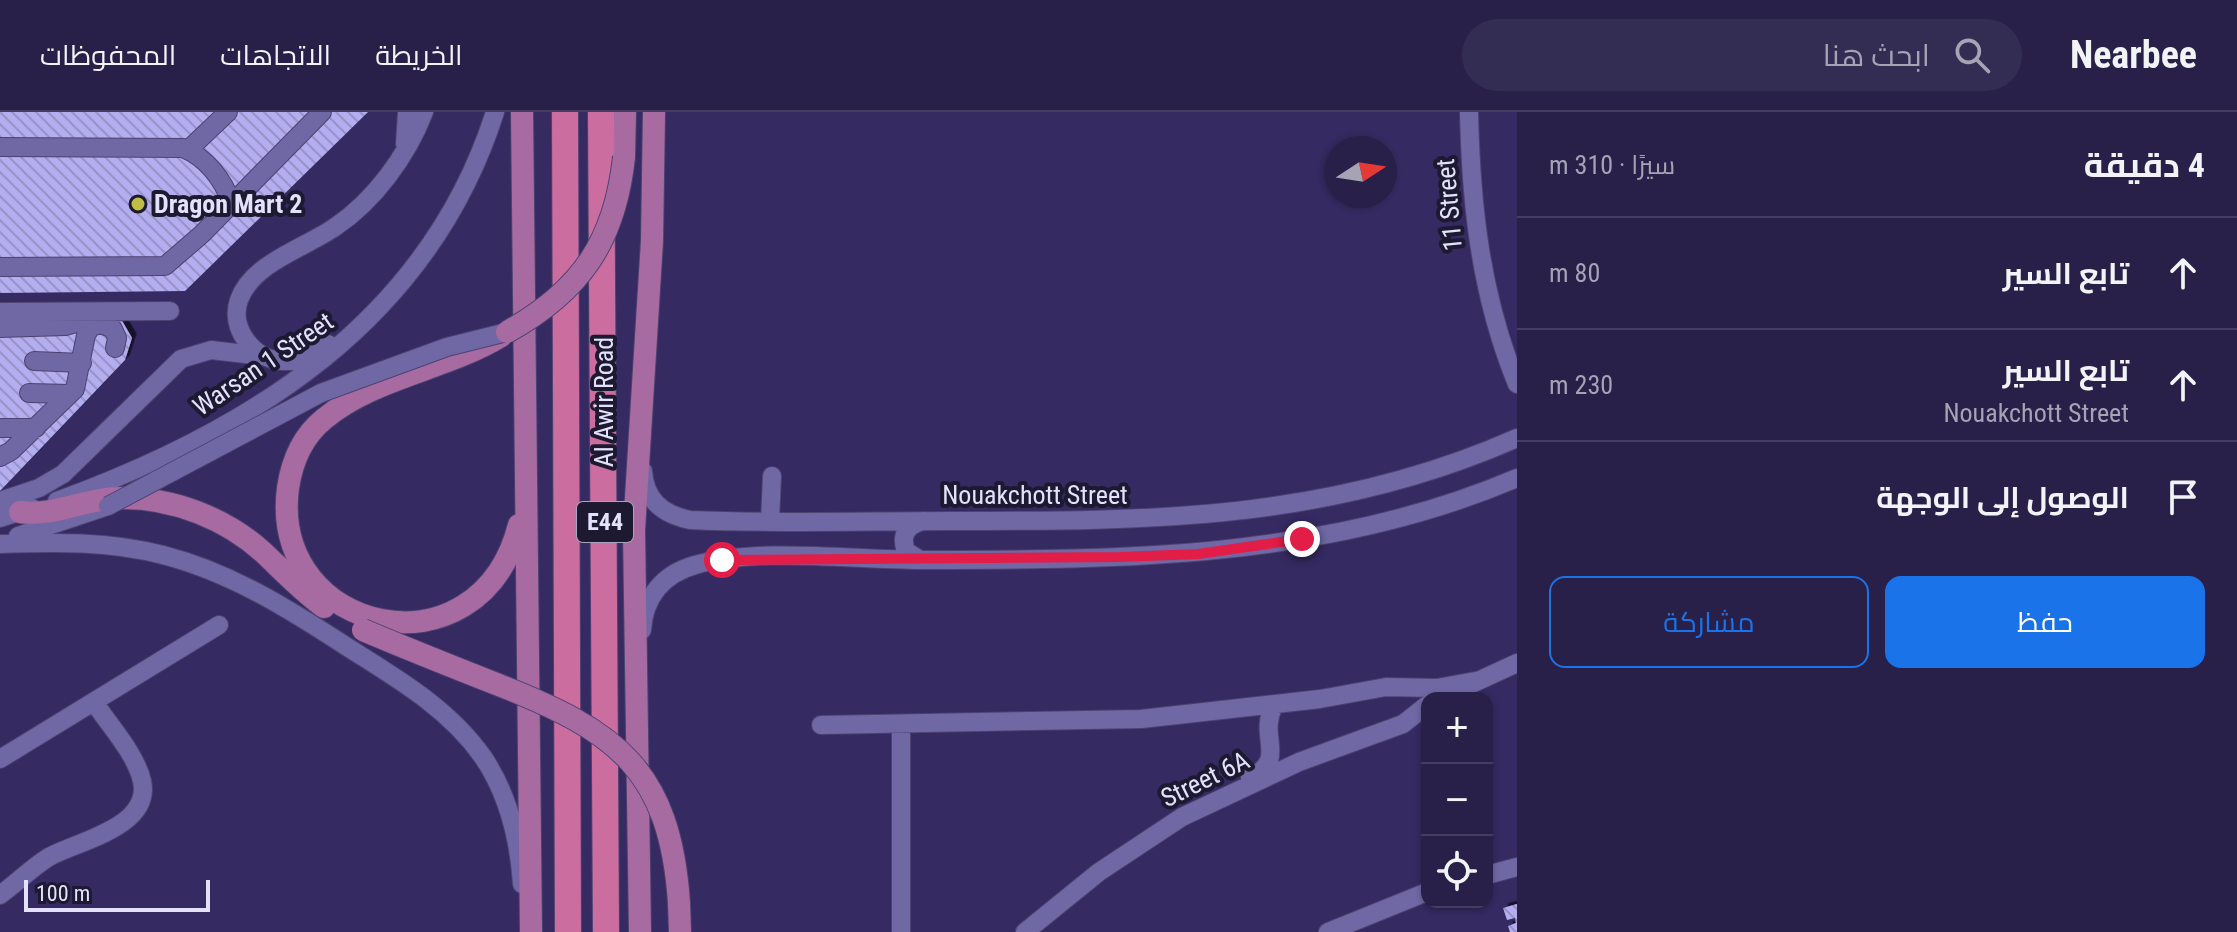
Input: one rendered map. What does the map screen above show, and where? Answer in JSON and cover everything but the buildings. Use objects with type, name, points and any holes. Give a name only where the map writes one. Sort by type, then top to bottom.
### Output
[{"type":"highway","name":"Al Awir Road","points":[[565,112],[568,932]]},
{"type":"highway","name":"Al Awir Road","points":[[601,112],[606,932]]},
{"type":"main road","points":[[522,112],[528,932]]},
{"type":"main road","points":[[526,460],[513,549],[500,573],[471,602],[434,620],[390,623],[340,604],[317,585],[300,559],[289,531],[286,506],[295,460],[302,444],[324,419],[368,392],[476,349],[539,315],[591,262],[616,206],[624,157],[625,112]]},
{"type":"main road","points":[[640,932],[634,530],[652,241],[654,112]]},
{"type":"main road","points":[[7,510],[40,512],[124,498],[173,504],[199,513],[241,535],[313,599],[363,630],[547,703],[599,732],[638,771],[665,818],[677,871],[680,932]]},
{"type":"street","points":[[188,150],[228,112]]},
{"type":"street","points":[[0,267],[165,266],[232,204],[322,112]]},
{"type":"street","points":[[405,147],[407,112]]},
{"type":"street","points":[[265,356],[245,340],[238,324],[237,307],[244,289],[257,275],[351,215],[381,184],[424,112]]},
{"type":"street","name":"Warsan 1 Street","points":[[7,510],[114,480],[209,434],[320,363],[380,310],[416,266],[453,210],[474,170],[495,112]]},
{"type":"street","name":"11 Street","points":[[1469,112],[1478,246],[1494,322],[1517,384]]},
{"type":"street","points":[[0,147],[170,146],[188,150],[214,172],[232,204]]},
{"type":"street","points":[[7,510],[63,474],[181,359],[211,350],[265,356],[281,361],[308,355],[380,310]]},
{"type":"street","points":[[0,312],[170,311]]},
{"type":"street","points":[[0,328],[65,326],[107,317],[122,326],[125,338],[117,350],[113,329],[96,325],[86,335],[77,384],[70,394],[36,428],[0,457]]},
{"type":"street","points":[[0,542],[108,506],[321,393],[447,347],[507,332]]},
{"type":"street","points":[[34,361],[82,363]]},
{"type":"street","points":[[29,393],[70,394]]},
{"type":"street","name":"Nouakchott Street","points":[[642,398],[645,489],[652,501],[675,517],[690,520],[1115,521],[1197,518],[1277,507],[1357,491],[1435,469],[1515,437]]},
{"type":"street","points":[[0,428],[36,428]]},
{"type":"street","points":[[770,521],[772,476]]},
{"type":"street","points":[[638,700],[643,619],[647,602],[660,584],[676,572],[696,564],[751,557],[920,560],[1135,557],[1276,544],[1414,513],[1517,478]]},
{"type":"street","points":[[920,560],[912,557],[903,543],[908,528],[923,521]]},
{"type":"street","points":[[0,542],[92,543],[149,552],[194,564],[277,602],[435,705],[484,759],[506,802],[518,849],[528,932]]},
{"type":"street","points":[[0,759],[219,625]]},
{"type":"street","points":[[1452,692],[1517,663]]},
{"type":"street","points":[[821,725],[1078,722],[1274,705],[1407,686],[1446,688],[1475,681]]},
{"type":"street","points":[[1407,686],[1420,711]]},
{"type":"street","points":[[0,895],[40,863],[125,821],[138,807],[143,790],[138,771],[94,702]]},
{"type":"street","points":[[1225,795],[1261,772],[1272,750],[1266,726],[1274,705]]},
{"type":"street","name":"Street 6A","points":[[1025,932],[1126,852],[1225,795],[1420,711]]},
{"type":"street","points":[[1199,713],[1216,719],[1247,716],[1266,726]]},
{"type":"street","points":[[901,724],[901,932]]},
{"type":"street","points":[[1272,750],[1299,762]]},
{"type":"street","points":[[1493,873],[1517,867]]},
{"type":"street","points":[[1328,932],[1421,894]]},
{"type":"place","name":"Dragon Mart 2","points":[[138,204]]},
{"type":"route","points":[[722,560],[751,557],[920,560],[1120,557],[1198,554],[1302,539]]}]
